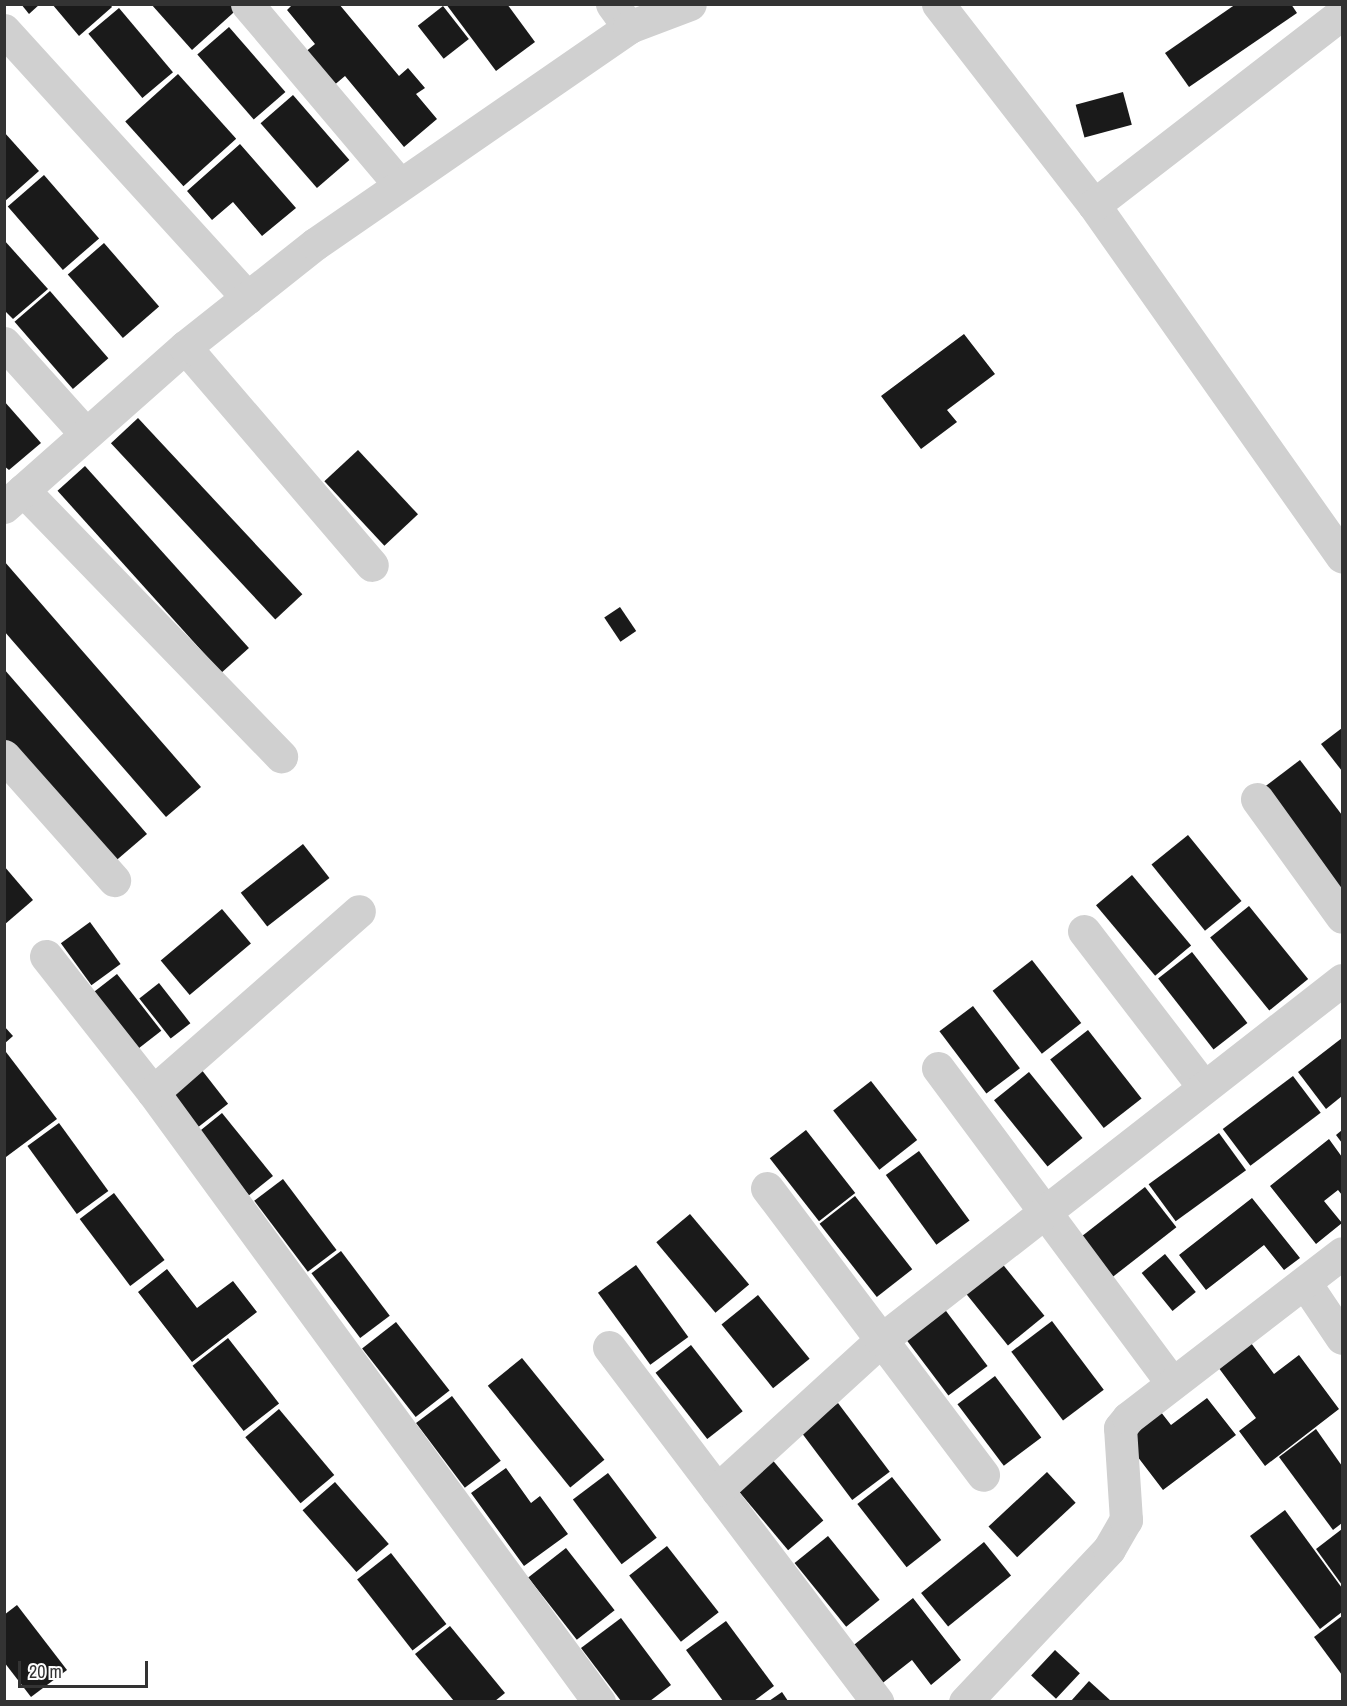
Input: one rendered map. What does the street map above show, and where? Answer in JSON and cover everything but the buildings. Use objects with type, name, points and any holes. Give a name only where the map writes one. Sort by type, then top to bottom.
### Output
[{"type":"street","points":[[247,4],[399,184]]},
{"type":"street","points":[[281,756],[14,498],[185,347],[621,16],[690,4]]},
{"type":"street","points":[[938,4],[1094,205],[1342,556]]},
{"type":"street","points":[[1094,205],[1342,13]]},
{"type":"street","points":[[4,30],[248,298]]},
{"type":"street","points":[[4,343],[85,433]]},
{"type":"street","points":[[185,347],[372,565]]},
{"type":"street","points":[[4,756],[114,880]]},
{"type":"street","points":[[1257,799],[1342,917]]},
{"type":"street","points":[[153,1092],[359,911]]},
{"type":"street","points":[[1083,931],[1203,1086]]},
{"type":"street","points":[[46,956],[153,1092],[599,1701]]},
{"type":"street","points":[[717,1490],[881,1340],[1203,1086],[1342,980]]},
{"type":"street","points":[[938,1068],[1046,1209],[1172,1382]]},
{"type":"street","points":[[767,1188],[983,1474]]},
{"type":"street","points":[[965,1701],[1109,1549],[1126,1520],[1120,1428],[1172,1382],[1342,1253]]},
{"type":"street","points":[[1305,1282],[1342,1338]]},
{"type":"street","points":[[609,1347],[877,1701]]}]
